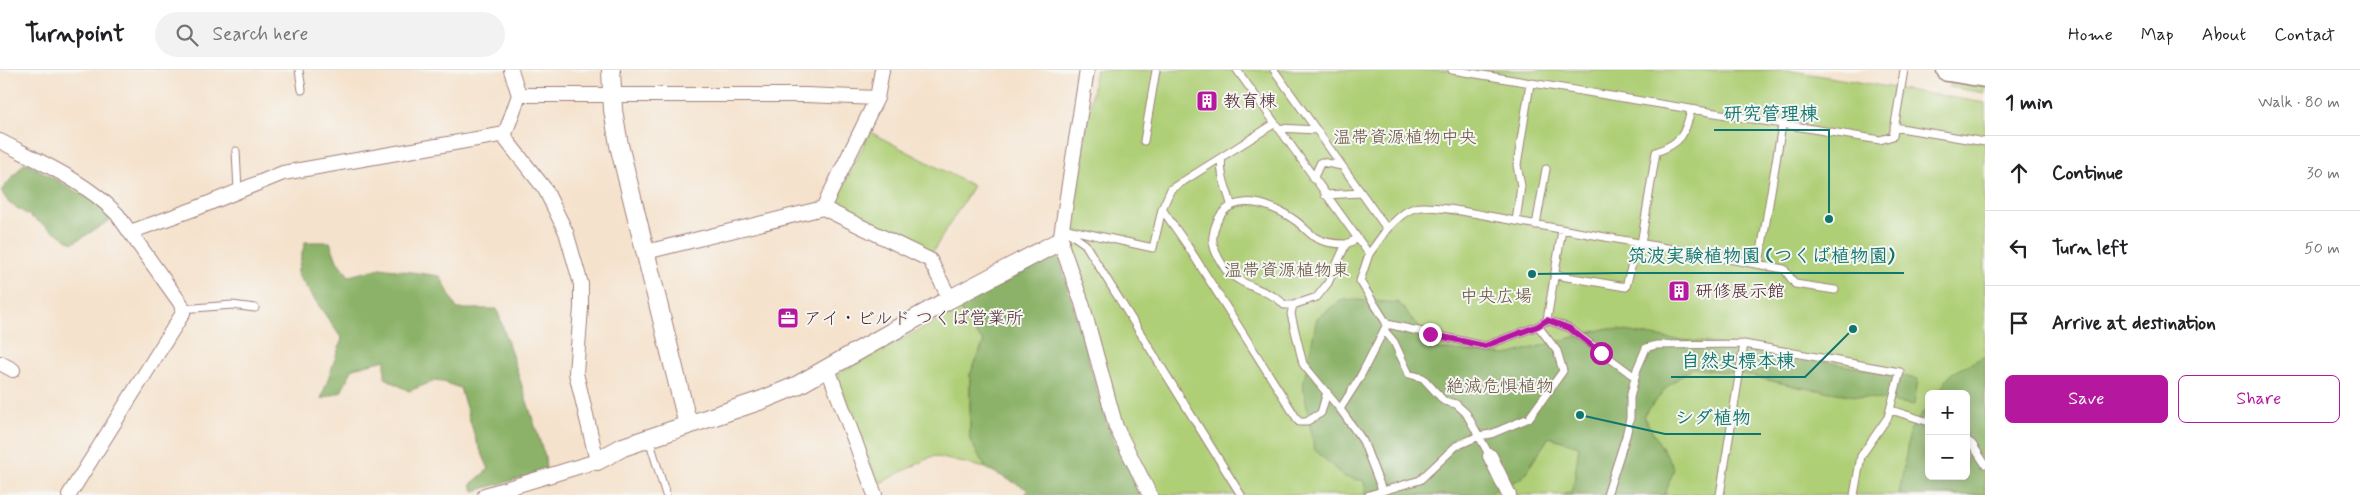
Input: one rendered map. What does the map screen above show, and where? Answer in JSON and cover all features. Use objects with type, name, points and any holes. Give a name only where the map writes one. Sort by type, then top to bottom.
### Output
[{"type":"main road","points":[[1948,70],[1985,76]]},
{"type":"street","points":[[511,70],[518,94],[504,134],[507,141],[545,189],[566,232],[581,284],[576,373],[597,461]]},
{"type":"street","points":[[611,70],[612,94],[619,144],[688,425]]},
{"type":"street","points":[[824,208],[877,98],[882,70]]},
{"type":"street","points":[[1087,70],[1061,234],[1116,427],[1150,495]]},
{"type":"street","points":[[518,94],[806,95],[877,98]]},
{"type":"street","points":[[130,232],[283,173],[504,134]]},
{"type":"street","points":[[0,141],[90,191],[116,214],[181,304],[183,313],[69,495]]},
{"type":"street","points":[[646,252],[824,208],[930,260],[950,299]]},
{"type":"street","points":[[485,495],[597,461],[624,447],[762,400],[828,369],[1061,234]]},
{"type":"street","points":[[0,363],[13,370]]},
{"type":"street","points":[[828,369],[875,495]]},
{"type":"street","points":[[1490,456],[1509,495]]},
{"type":"lane","points":[[299,70],[302,90]]},
{"type":"lane","points":[[1144,141],[1156,70]]},
{"type":"lane","points":[[1237,70],[1357,240],[1369,254]]},
{"type":"lane","points":[[1274,70],[1387,229]]},
{"type":"lane","points":[[1452,70],[1880,140],[1893,136],[1904,70]]},
{"type":"lane","points":[[1516,221],[1521,186],[1517,165],[1530,84]]},
{"type":"lane","points":[[1556,275],[1626,287],[1639,244],[1656,152],[1672,146],[1686,131],[1692,110]]},
{"type":"lane","points":[[1759,264],[1782,125]]},
{"type":"lane","points":[[1061,234],[1153,248],[1162,209],[1171,189],[1205,166],[1276,126],[1317,130]]},
{"type":"lane","points":[[1894,127],[1985,142]]},
{"type":"lane","points":[[236,152],[238,190]]},
{"type":"lane","points":[[1222,158],[1220,169],[1231,204]]},
{"type":"lane","points":[[1313,178],[1321,162],[1342,166]]},
{"type":"lane","points":[[1536,225],[1546,168]]},
{"type":"lane","points":[[1325,195],[1361,193]]},
{"type":"lane","points":[[1357,240],[1346,244],[1334,244],[1316,238],[1294,220],[1260,203],[1231,204],[1220,214],[1214,227],[1212,244],[1226,270],[1246,284],[1280,299],[1291,314],[1303,364],[1327,392],[1363,441],[1382,490]]},
{"type":"lane","points":[[1490,456],[1466,413],[1456,404],[1444,401],[1423,378],[1410,374],[1360,281],[1369,254],[1387,229],[1402,215],[1415,208],[1432,207],[1759,264],[1784,269],[1795,284],[1835,290]]},
{"type":"lane","points":[[1162,209],[1187,245],[1299,422],[1306,422],[1321,413],[1327,392]]},
{"type":"lane","points":[[1386,327],[1485,346],[1538,326],[1547,320],[1562,230]]},
{"type":"lane","points":[[1061,234],[1085,244],[1241,495]]},
{"type":"lane","points":[[1284,305],[1293,305],[1316,297],[1328,283],[1346,244]]},
{"type":"lane","points":[[182,309],[232,305],[255,308]]},
{"type":"lane","points":[[1291,314],[1293,305]]},
{"type":"lane","points":[[1547,320],[1569,328],[1635,377]]},
{"type":"lane","points":[[1369,495],[1420,480],[1456,446],[1529,418],[1563,371],[1557,351],[1538,326]]},
{"type":"lane","points":[[1340,409],[1360,379],[1386,327]]},
{"type":"lane","points":[[1720,495],[1744,344]]},
{"type":"lane","points":[[1607,495],[1626,436],[1635,377],[1646,348],[1656,345],[1744,344],[1900,372],[1891,410],[1861,456],[1854,495]]},
{"type":"lane","points":[[1891,410],[1925,421]]},
{"type":"lane","points":[[649,439],[666,495]]},
{"type":"lane","points":[[1970,443],[1985,464]]},
{"type":"green space","points":[[1096,70],[1786,70],[1985,103],[1985,495],[1158,495],[1122,423],[1068,233]]},
{"type":"green space","points":[[1952,80],[1985,85],[1985,93],[1949,87]]},
{"type":"green space","points":[[870,132],[973,186],[932,253],[838,209],[836,201]]},
{"type":"green space","points":[[25,162],[99,204],[111,217],[109,221],[73,243],[9,203],[1,191]]},
{"type":"green space","points":[[305,242],[330,242],[337,261],[349,276],[381,268],[440,276],[457,309],[497,309],[545,457],[546,471],[474,491],[471,484],[489,469],[476,440],[460,388],[437,380],[409,391],[385,378],[385,360],[353,368],[341,392],[321,399],[342,339],[297,274]]},
{"type":"green space","points":[[1053,255],[1059,257],[1109,430],[1143,495],[1026,495],[1027,489],[986,468],[970,440],[970,375],[984,342],[969,326],[960,308]]},
{"type":"green space","name":"絶滅危惧植物","points":[[1343,299],[1399,303],[1437,349],[1507,355],[1608,328],[1664,338],[1745,347],[1918,379],[1914,405],[1798,387],[1742,374],[1692,368],[1668,386],[1643,416],[1674,468],[1665,495],[1563,495],[1573,490],[1579,446],[1549,437],[1522,478],[1485,495],[1365,495],[1364,481],[1344,477],[1314,449],[1303,385],[1317,318]]},
{"type":"green space","points":[[960,308],[969,326],[984,342],[970,375],[970,440],[986,468],[933,456],[878,484],[838,381],[839,373]]},
{"type":"green space","points":[[1985,356],[1985,495],[1899,495],[1910,430],[1925,410],[1925,480],[1970,480],[1970,390],[1940,390],[1952,373]]},
{"type":"place","name":"教育棟","points":[[1207,101]]},
{"type":"place","name":"研究管理棟","points":[[1829,219]]},
{"type":"place","name":"筑波実験植物園 (つくば植物園)","points":[[1532,274]]},
{"type":"place","name":"研修展示館","points":[[1679,291]]},
{"type":"place","name":"アイ・ビルド つくば営業所","points":[[788,318]]},
{"type":"place","name":"自然史標本棟","points":[[1853,329]]},
{"type":"place","name":"シダ植物","points":[[1580,415]]},
{"type":"route","points":[[1430,334],[1485,346],[1538,326],[1547,320],[1569,328],[1601,353]]},
{"type":"park label","name":"温帯資源植物中央","points":[[1405,137]]},
{"type":"park label","name":"温帯資源植物東","points":[[1287,270]]},
{"type":"park label","name":"中央広場","points":[[1496,296]]}]
